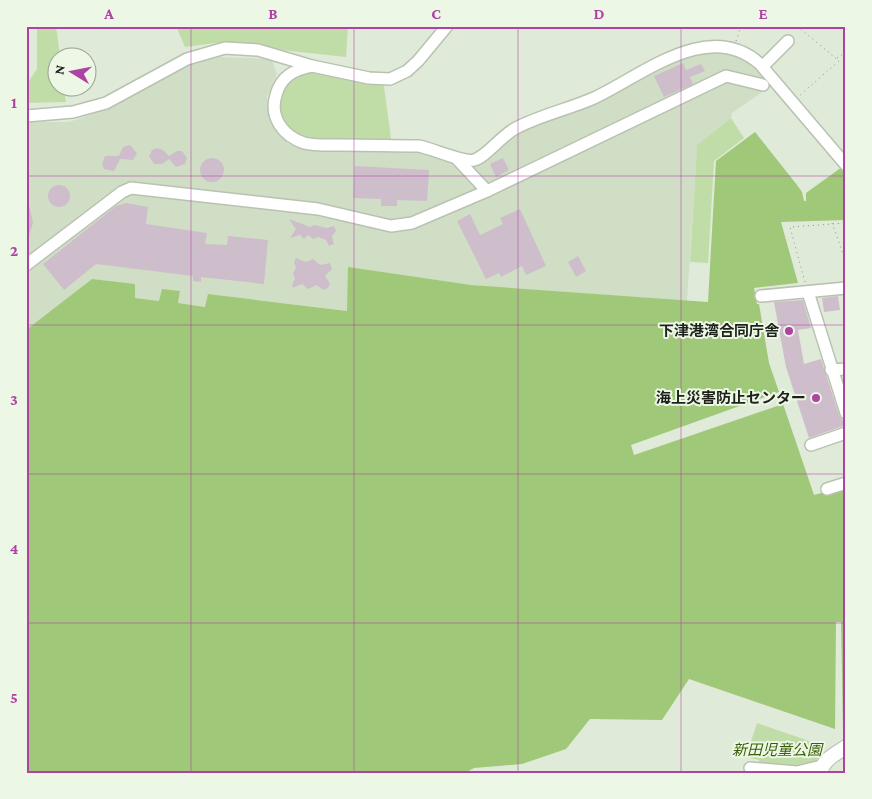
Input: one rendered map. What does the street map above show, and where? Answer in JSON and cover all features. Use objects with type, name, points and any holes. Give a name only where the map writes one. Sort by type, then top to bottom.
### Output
[{"type":"main road","points":[[821,769],[846,747]]},
{"type":"street","points":[[26,116],[73,112],[106,103],[181,61],[211,50],[237,48],[270,54],[312,66],[384,80],[396,77],[418,61],[448,26]]},
{"type":"street","points":[[763,66],[788,41]]},
{"type":"street","points":[[270,54],[278,57],[282,66],[283,78],[274,102],[278,123],[297,140],[314,145],[420,146],[433,148],[456,158],[474,160],[516,128],[593,98],[671,58],[701,48],[724,47],[751,56],[763,66],[846,165]]},
{"type":"street","points":[[280,84],[293,71],[312,66]]},
{"type":"street","points":[[26,265],[122,192],[131,188],[318,209],[391,226],[412,224],[487,191],[726,76],[763,85]]},
{"type":"street","points":[[456,158],[487,191]]},
{"type":"street","points":[[761,296],[846,288]]},
{"type":"street","points":[[808,292],[846,413]]},
{"type":"street","points":[[831,370],[846,369]]},
{"type":"street","points":[[811,445],[846,433]]},
{"type":"street","points":[[827,489],[846,483]]},
{"type":"street","points":[[750,768],[797,772],[821,769]]},
{"type":"path","points":[[734,49],[741,26]]},
{"type":"path","points":[[797,26],[836,59]]},
{"type":"path","points":[[836,59],[846,52]]},
{"type":"path","points":[[793,102],[838,61],[836,59]]},
{"type":"path","points":[[808,292],[790,226],[846,223]]},
{"type":"path","points":[[832,224],[846,262]]},
{"type":"shaded area","points":[[707,51],[741,56],[755,66],[769,83],[765,90],[732,113],[731,118],[697,145],[687,301],[471,285],[348,268],[348,311],[209,294],[206,307],[178,303],[180,291],[160,301],[134,298],[135,285],[92,279],[26,330],[26,122],[69,122],[104,110],[191,64],[218,57],[254,58],[272,60],[277,74],[267,97],[268,111],[271,124],[288,144],[309,151],[422,152],[440,157],[455,165],[472,167],[477,166],[517,131],[678,60]]},
{"type":"shaded area","points":[[755,132],[802,192],[804,201],[806,201],[806,193],[842,167],[846,172],[846,220],[781,222],[798,283],[754,288],[757,304],[759,304],[769,363],[779,392],[631,445],[634,455],[783,404],[814,495],[846,486],[846,732],[843,731],[841,622],[836,622],[835,729],[689,679],[662,720],[590,719],[566,749],[522,764],[474,768],[465,773],[26,773],[26,330],[92,279],[135,284],[135,298],[159,301],[162,289],[180,291],[178,303],[205,307],[208,294],[347,311],[348,267],[471,285],[708,302],[716,161]]},
{"type":"green space","points":[[37,26],[56,26],[59,48],[48,48],[48,98],[65,98],[66,102],[26,103],[26,85],[37,69]]},
{"type":"green space","points":[[176,26],[348,26],[346,57],[216,43],[185,47]]},
{"type":"green space","points":[[300,68],[383,79],[392,146],[314,145],[284,131],[276,93]]},
{"type":"green space","points":[[731,118],[744,138],[714,161],[708,263],[690,262],[697,145]]},
{"type":"green space","name":"新田児童公園","points":[[757,723],[809,741],[824,759],[811,767],[759,767],[759,760],[746,757]]},
{"type":"building","points":[[683,63],[686,70],[701,64],[705,71],[690,77],[693,84],[664,97],[654,76]]},
{"type":"building","points":[[130,145],[137,153],[133,160],[120,159],[114,171],[104,169],[102,164],[105,156],[119,156],[123,147]]},
{"type":"building","points":[[157,148],[163,150],[169,156],[177,151],[182,151],[187,158],[185,164],[176,167],[169,159],[162,164],[154,164],[149,156],[152,150]]},
{"type":"building","points":[[212,158],[217,159],[223,165],[223,175],[217,181],[212,182],[207,181],[201,175],[200,170],[201,165],[207,159]]},
{"type":"building","points":[[503,158],[509,170],[496,177],[490,164]]},
{"type":"building","points":[[355,166],[429,170],[427,201],[397,200],[397,206],[381,206],[381,199],[353,198]]},
{"type":"building","points":[[59,185],[67,188],[70,196],[67,204],[59,207],[51,204],[48,196],[51,188]]},
{"type":"building","points":[[126,203],[148,207],[146,224],[207,233],[205,244],[227,245],[228,236],[268,240],[264,284],[201,277],[201,282],[193,281],[193,276],[96,264],[64,290],[43,264],[116,206]]},
{"type":"building","points":[[26,205],[29,205],[33,223],[26,245]]},
{"type":"building","points":[[520,209],[546,266],[526,275],[522,266],[501,277],[499,273],[486,279],[457,221],[470,214],[480,235],[503,224],[500,218]]},
{"type":"building","points":[[289,219],[310,227],[314,225],[327,228],[334,226],[336,231],[332,236],[334,244],[329,246],[326,240],[318,237],[313,239],[308,235],[304,239],[300,235],[290,238],[296,229]]},
{"type":"building","points":[[578,256],[586,271],[576,277],[568,262]]},
{"type":"building","points":[[296,258],[306,262],[313,259],[320,265],[330,263],[332,269],[325,276],[330,284],[328,288],[323,290],[317,285],[308,289],[302,284],[293,288],[292,285],[295,278],[293,273],[296,268],[294,262]]},
{"type":"building","points":[[838,296],[840,310],[824,312],[822,298]]},
{"type":"building","name":"海上災害防止センター","points":[[803,300],[811,328],[798,330],[804,364],[821,359],[839,415],[846,425],[809,438],[786,367],[774,302]]},
{"type":"place","name":"下津港湾合同庁舎","points":[[789,331]]},
{"type":"place","name":"海上災害防止センター","points":[[816,398]]}]
